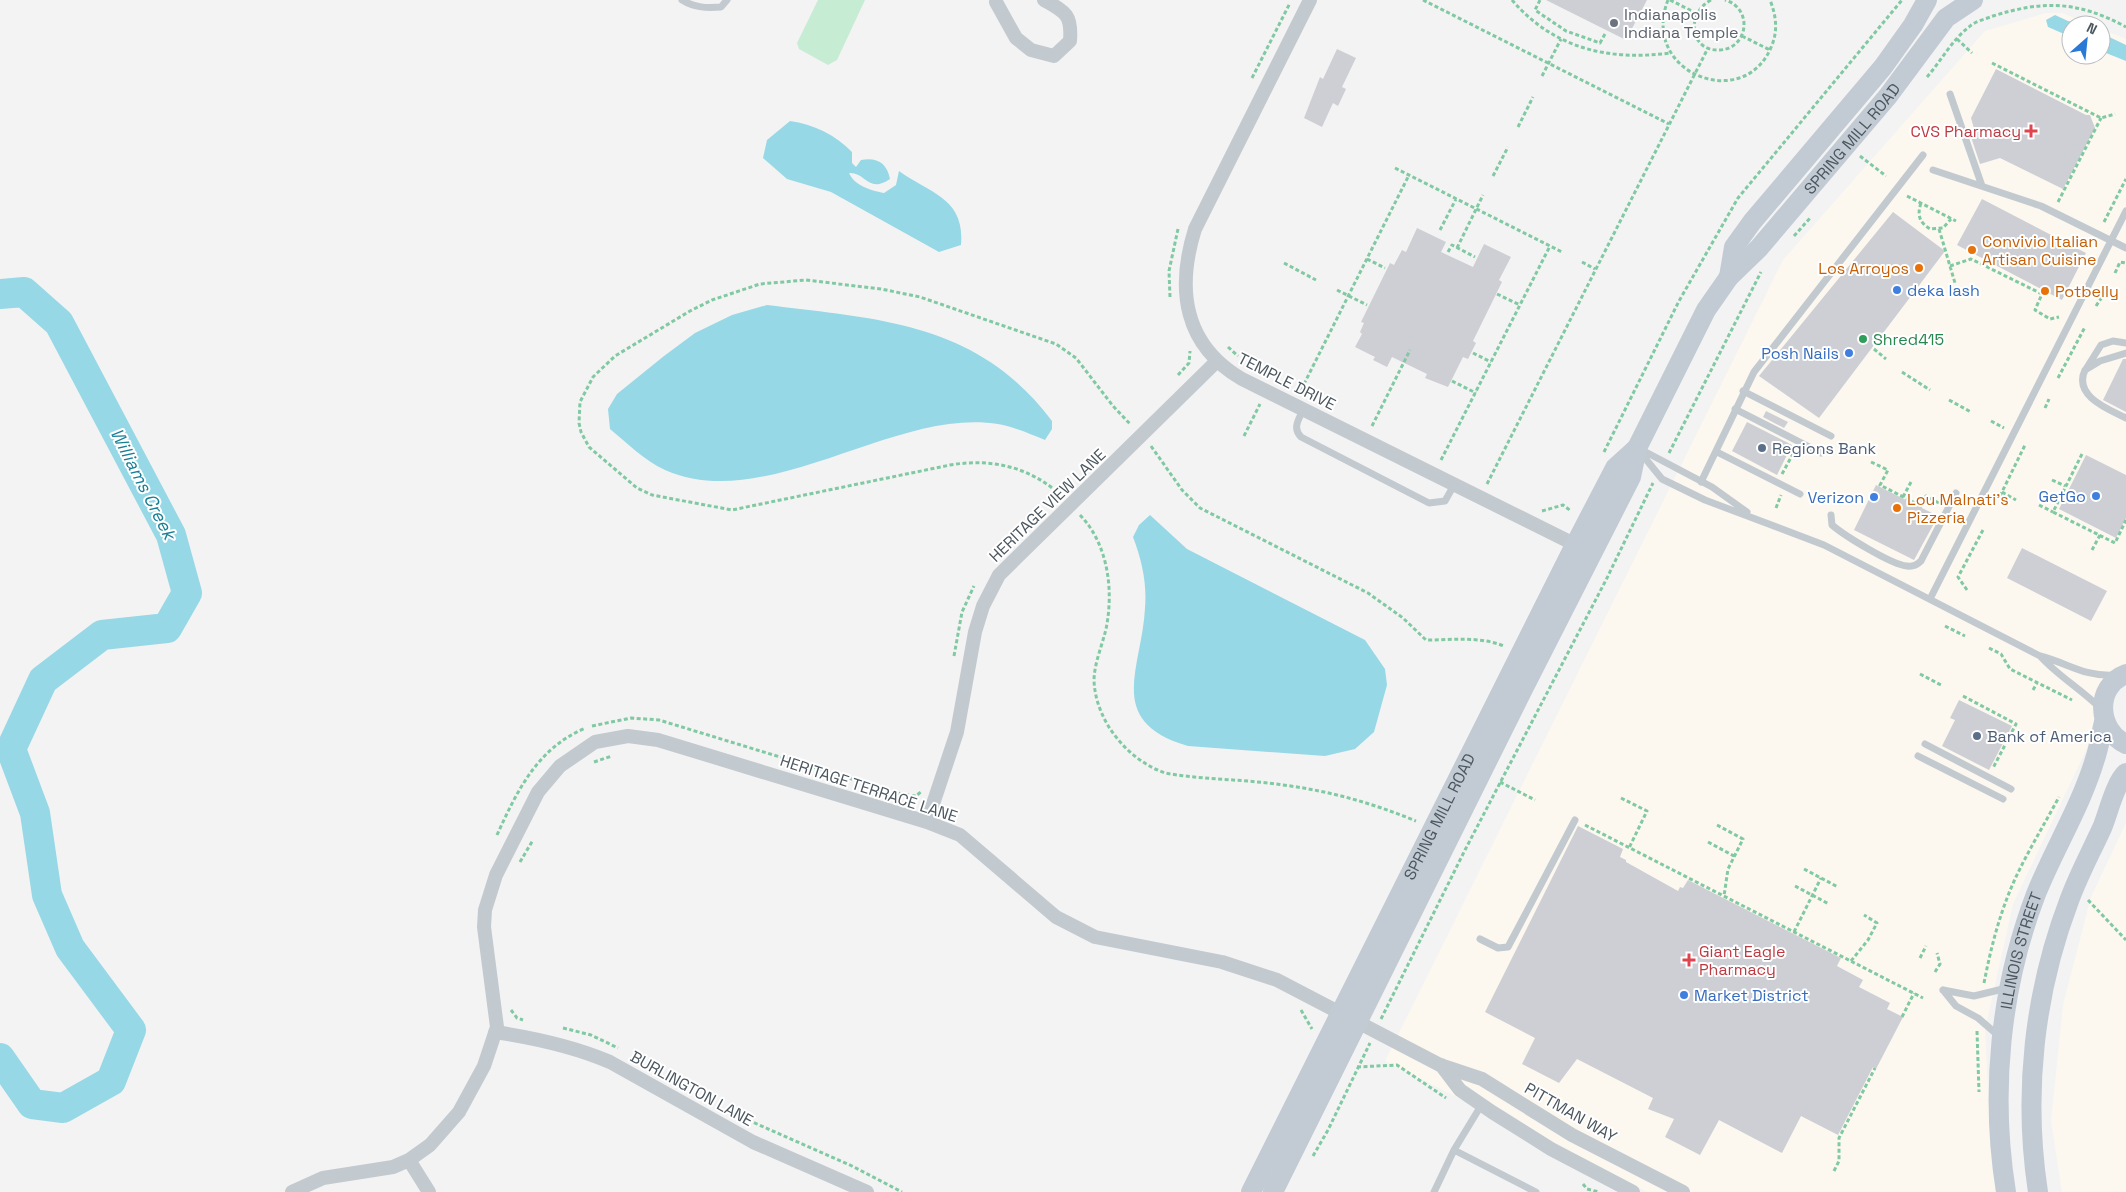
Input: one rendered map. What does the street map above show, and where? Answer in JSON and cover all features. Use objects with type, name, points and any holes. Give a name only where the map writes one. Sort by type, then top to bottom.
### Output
[{"type":"street","points":[[997,1],[1016,38],[1031,50],[1054,56],[1070,41],[1071,24],[1062,10],[1044,0]]},
{"type":"street","name":"TEMPLE DRIVE","points":[[1310,0],[1205,208],[1188,252],[1185,274],[1189,317],[1196,335],[1224,368],[1242,379],[1584,549]]},
{"type":"street","name":"SPRING MILL ROAD","points":[[1728,277],[1734,247],[1747,228],[1882,67],[1913,25],[1927,0]]},
{"type":"street","name":"SPRING MILL ROAD","points":[[1251,1192],[1341,1012],[1584,549],[1631,477],[1638,448],[1706,310],[1728,277],[1759,248],[1888,96],[1946,18],[1973,0]]},
{"type":"street","name":"HERITAGE VIEW LANE","points":[[927,822],[958,732],[975,632],[983,606],[999,575],[1072,506],[1217,361]]},
{"type":"street","name":"SPRING MILL ROAD","points":[[1273,1192],[1367,1026],[1584,549]]},
{"type":"street","name":"ILLINOIS STREET","points":[[2006,1192],[2002,1163],[1999,1104],[2002,1039],[2010,987],[2028,918],[2050,860],[2095,760],[2107,690],[2124,674]]},
{"type":"street","points":[[2103,716],[2110,733],[2126,744]]},
{"type":"street","name":"HERITAGE TERRACE LANE","points":[[495,1032],[496,1012],[484,927],[489,894],[496,875],[538,792],[560,766],[595,742],[628,736],[658,740],[927,822],[960,835],[1056,918],[1095,937],[1241,967],[1277,980],[1367,1026]]},
{"type":"street","name":"ILLINOIS STREET","points":[[2038,1192],[2032,1139],[2032,1083],[2036,1024],[2044,983],[2068,900],[2126,773]]},
{"type":"street","name":"PITTMAN WAY","points":[[1367,1026],[1440,1065],[1482,1079],[1572,1135],[1683,1192]]},
{"type":"street","points":[[292,1192],[323,1178],[392,1167],[409,1160],[430,1145],[459,1112],[484,1066],[495,1032]]},
{"type":"street","name":"BURLINGTON LANE","points":[[495,1032],[589,1052],[753,1142],[867,1192]]},
{"type":"street","name":"PITTMAN WAY","points":[[1440,1065],[1460,1090],[1551,1148],[1633,1192]]},
{"type":"street","points":[[409,1160],[429,1192]]},
{"type":"lane","points":[[682,0],[691,6],[707,8],[721,7],[727,0]]},
{"type":"lane","points":[[1950,94],[1982,186]]},
{"type":"lane","points":[[1702,482],[1743,391],[1754,372],[1923,154]]},
{"type":"lane","points":[[1933,170],[2041,206],[2126,248]]},
{"type":"lane","points":[[1930,599],[2126,211]]},
{"type":"lane","points":[[2126,343],[2113,341],[2101,345],[2085,370],[2082,383],[2085,392],[2094,401],[2126,418]]},
{"type":"lane","points":[[2085,370],[2100,361],[2126,353]]},
{"type":"lane","points":[[1743,391],[1831,436]]},
{"type":"lane","points":[[1735,409],[1821,453]]},
{"type":"lane","points":[[1304,410],[1296,426],[1300,437],[1429,503],[1444,501],[1454,485]]},
{"type":"lane","points":[[1638,448],[1702,482],[1753,517]]},
{"type":"lane","points":[[1638,448],[1662,479],[1705,500],[1753,517],[1790,534],[1824,545],[2040,656],[2060,661],[2085,674],[2124,674]]},
{"type":"lane","points":[[1716,452],[1800,494]]},
{"type":"lane","points":[[1831,515],[1832,525],[1848,538],[1903,566],[1914,566],[1922,561],[1956,494]]},
{"type":"lane","points":[[2040,656],[2054,672],[2085,694],[2103,716]]},
{"type":"lane","points":[[1925,744],[2011,788]]},
{"type":"lane","points":[[1918,756],[2002,799]]},
{"type":"lane","points":[[1480,939],[1498,948],[1508,947],[1578,821]]},
{"type":"lane","points":[[2002,1039],[1978,1018],[1956,1006],[1943,990],[1974,996],[2010,987]]},
{"type":"lane","points":[[1434,1192],[1454,1150],[1482,1104]]},
{"type":"lane","points":[[1454,1150],[1536,1192]]},
{"type":"path","points":[[1248,86],[1291,0]]},
{"type":"path","points":[[1423,0],[1669,124]]},
{"type":"path","points":[[1512,0],[1530,19],[1568,42],[1611,56],[1641,56],[1670,53]]},
{"type":"path","points":[[1540,0],[1535,10],[1572,34],[1600,43],[1606,32]]},
{"type":"path","points":[[1696,13],[1669,0],[1664,10],[1663,32],[1670,53],[1677,62],[1694,75],[1716,81],[1738,78],[1757,67],[1770,50],[1776,29],[1776,18],[1770,0]]},
{"type":"path","points":[[1711,0],[1702,5],[1696,13],[1693,22],[1694,33],[1700,42],[1708,48],[1717,50],[1727,49],[1736,44],[1742,36],[1745,26],[1744,17],[1739,8],[1731,1],[1725,0]]},
{"type":"path","points":[[1922,82],[1970,25],[2017,7],[2039,3],[2081,7],[2098,12],[2126,26]]},
{"type":"path","points":[[1554,35],[1558,26]]},
{"type":"path","points":[[1568,42],[1572,34]]},
{"type":"path","points":[[1742,36],[1770,50]]},
{"type":"path","points":[[1542,76],[1562,39]]},
{"type":"path","points":[[1957,39],[1972,52]]},
{"type":"path","points":[[1487,484],[1708,48]]},
{"type":"path","points":[[1992,63],[2101,118],[2115,114]]},
{"type":"path","points":[[1518,126],[1533,97]]},
{"type":"path","points":[[2058,202],[2101,118]]},
{"type":"path","points":[[1493,176],[1508,147]]},
{"type":"path","points":[[1854,162],[1866,148]]},
{"type":"path","points":[[1860,156],[1886,176]]},
{"type":"path","points":[[1395,168],[1562,252]]},
{"type":"path","points":[[1301,390],[1409,175]]},
{"type":"path","points":[[2104,222],[2126,179]]},
{"type":"path","points":[[1457,248],[1483,195]]},
{"type":"path","points":[[1906,196],[1956,221]]},
{"type":"path","points":[[1440,230],[1456,199]]},
{"type":"path","points":[[1921,203],[1918,210],[1921,223],[1930,229],[1939,229],[1951,219]]},
{"type":"path","points":[[1787,242],[1800,232],[1814,212]]},
{"type":"path","points":[[1171,304],[1168,271],[1181,222]]},
{"type":"path","points":[[1939,229],[1955,283]]},
{"type":"path","points":[[1448,252],[1452,245],[1475,257]]},
{"type":"path","points":[[1433,456],[1444,462],[1491,362],[1550,246]]},
{"type":"path","points":[[1367,259],[1385,268]]},
{"type":"path","points":[[1950,266],[1971,259],[2042,294],[2035,310],[2055,319],[2062,314]]},
{"type":"path","points":[[1582,262],[1595,269]]},
{"type":"path","points":[[2115,273],[2120,262],[2126,263]]},
{"type":"path","points":[[1284,263],[1316,280]]},
{"type":"path","points":[[1673,445],[1764,266]]},
{"type":"path","points":[[1416,821],[1380,806],[1331,793],[1282,784],[1165,773],[1155,769],[1126,749],[1106,721],[1099,704],[1094,681],[1109,609],[1108,568],[1095,537],[1085,520],[1060,494],[1045,482],[1026,472],[1002,464],[979,462],[950,465],[732,510],[652,495],[637,488],[589,447],[581,432],[578,412],[588,383],[615,356],[661,327],[712,300],[760,284],[806,280],[881,289],[920,297],[1056,344],[1076,358],[1113,406],[1165,464],[1182,490],[1200,508],[1368,593],[1403,618],[1426,640],[1478,639],[1489,640],[1504,646]]},
{"type":"path","points":[[2096,306],[2108,288]]},
{"type":"path","points":[[1337,290],[1367,305]]},
{"type":"path","points":[[1497,294],[1520,305]]},
{"type":"path","points":[[2058,378],[2085,328]]},
{"type":"path","points":[[1225,345],[1245,360]]},
{"type":"path","points":[[1178,376],[1191,358],[1188,348]]},
{"type":"path","points":[[1874,348],[1886,359]]},
{"type":"path","points":[[1372,426],[1410,350]]},
{"type":"path","points":[[1473,353],[1491,362]]},
{"type":"path","points":[[1902,372],[1930,390]]},
{"type":"path","points":[[1452,381],[1476,393]]},
{"type":"path","points":[[1293,386],[1310,394]]},
{"type":"path","points":[[2044,408],[2049,398]]},
{"type":"path","points":[[1949,400],[1971,412]]},
{"type":"path","points":[[1244,436],[1262,401]]},
{"type":"path","points":[[1123,431],[1137,417]]},
{"type":"path","points":[[1363,421],[1381,430]]},
{"type":"path","points":[[1991,421],[2004,428]]},
{"type":"path","points":[[1839,446],[1850,452]]},
{"type":"path","points":[[2016,500],[2001,494],[2025,446]]},
{"type":"path","points":[[1789,479],[1781,475],[1793,451],[1802,456]]},
{"type":"path","points":[[2053,512],[2082,454]]},
{"type":"path","points":[[1871,462],[1888,470],[1880,485],[1921,506],[1926,496],[1943,505]]},
{"type":"path","points":[[2052,480],[2065,486]]},
{"type":"path","points":[[1482,481],[1495,488]]},
{"type":"path","points":[[1904,497],[1911,482]]},
{"type":"path","points":[[1053,500],[1066,487]]},
{"type":"path","points":[[1453,1103],[1397,1065],[1357,1067],[1367,1026],[1500,782],[1606,580],[1649,491]]},
{"type":"path","points":[[1776,508],[1782,493]]},
{"type":"path","points":[[1535,508],[1543,511],[1563,505],[1571,511]]},
{"type":"path","points":[[2039,505],[2115,542],[2126,520]]},
{"type":"path","points":[[1967,590],[1958,577],[1983,530]]},
{"type":"path","points":[[2092,550],[2100,535]]},
{"type":"path","points":[[953,657],[962,612],[978,580]]},
{"type":"path","points":[[1945,626],[1965,636]]},
{"type":"path","points":[[1989,648],[2001,654],[2010,669],[2074,702]]},
{"type":"path","points":[[1920,674],[1941,685]]},
{"type":"path","points":[[2033,690],[2037,683]]},
{"type":"path","points":[[1963,696],[2016,724],[1991,772]]},
{"type":"path","points":[[496,839],[522,785],[545,754],[577,732],[615,720],[659,720],[910,796],[916,796],[924,788]]},
{"type":"path","points":[[588,766],[615,755]]},
{"type":"path","points":[[1500,782],[1535,800]]},
{"type":"path","points":[[1621,798],[1647,811],[1629,848]]},
{"type":"path","points":[[1578,821],[1923,998]]},
{"type":"path","points":[[1717,825],[1743,838],[1728,869],[1724,896]]},
{"type":"path","points":[[516,867],[523,859],[536,834]]},
{"type":"path","points":[[1708,842],[1734,856]]},
{"type":"path","points":[[1804,869],[1838,887]]},
{"type":"path","points":[[1794,932],[1819,876]]},
{"type":"path","points":[[1795,886],[1829,904]]},
{"type":"path","points":[[2084,908],[2090,893]]},
{"type":"path","points":[[2087,899],[2126,940]]},
{"type":"path","points":[[1851,961],[1868,940],[1878,922],[1864,915]]},
{"type":"path","points":[[1920,958],[1926,946]]},
{"type":"path","points":[[1935,972],[1940,964],[1937,953]]},
{"type":"path","points":[[1902,1017],[1914,993]]},
{"type":"path","points":[[510,1002],[513,1015],[526,1021]]},
{"type":"path","points":[[1294,1006],[1301,1010],[1312,1029]]},
{"type":"path","points":[[559,1028],[591,1035],[622,1050]]},
{"type":"path","points":[[1834,1171],[1839,1161],[1839,1138],[1875,1068]]},
{"type":"path","points":[[742,1117],[852,1166],[902,1192]]},
{"type":"shaded area","points":[[2046,13],[2062,13],[2067,15],[2061,15],[2061,65],[2111,65],[2111,33],[2126,39],[2126,666],[2013,904],[1985,1029],[1990,1129],[2002,1192],[1647,1192],[1385,1061],[1783,260],[1985,31]]},
{"type":"shaded area","points":[[2126,823],[2126,1192],[2062,1192],[2051,1121],[2063,1005],[2091,897]]},
{"type":"green space","points":[[818,0],[865,0],[837,60],[828,65],[799,49],[797,43]]},
{"type":"water","points":[[2055,15],[2061,18],[2061,33],[2048,27],[2046,20]]},
{"type":"water","points":[[2111,38],[2126,45],[2126,61],[2111,55]]},
{"type":"water","points":[[790,121],[816,128],[839,140],[852,152],[852,163],[856,167],[861,160],[867,159],[876,160],[884,165],[890,179],[883,183],[872,183],[849,173],[855,181],[864,187],[884,193],[896,185],[899,171],[944,199],[958,217],[961,229],[961,245],[939,252],[831,192],[787,179],[763,158],[767,140]]},
{"type":"water","points":[[767,305],[887,322],[924,331],[959,344],[992,363],[1023,388],[1052,421],[1052,429],[1045,440],[998,424],[958,423],[916,430],[788,471],[745,479],[704,480],[665,470],[650,462],[610,429],[608,409],[617,394],[664,356],[695,333],[732,315]]},
{"type":"water","points":[[1150,515],[1187,549],[1365,640],[1385,669],[1387,685],[1374,732],[1355,749],[1325,756],[1188,746],[1162,735],[1145,722],[1137,707],[1134,690],[1135,672],[1143,630],[1145,590],[1143,572],[1133,537],[1139,525]]},
{"type":"building","name":"Indianapolis Indiana Temple","points":[[1546,0],[1647,0],[1626,40]]},
{"type":"building","points":[[1337,49],[1356,58],[1342,87],[1346,89],[1338,106],[1333,103],[1322,127],[1304,118],[1320,77],[1323,79]]},
{"type":"building","name":"CVS Pharmacy","points":[[1996,69],[2086,115],[2090,115],[2095,128],[2063,189],[2000,158],[1980,164],[1970,134],[1975,132],[1971,118]]},
{"type":"building","points":[[1982,199],[2086,253],[2062,300],[1957,245]]},
{"type":"building","points":[[1893,212],[1945,251],[1819,418],[1759,376]]},
{"type":"building","points":[[1417,228],[1446,242],[1441,252],[1473,267],[1484,244],[1511,257],[1499,280],[1502,282],[1473,341],[1476,343],[1468,359],[1463,357],[1448,387],[1425,378],[1427,374],[1392,357],[1387,367],[1373,360],[1375,357],[1355,347],[1362,334],[1360,332],[1364,323],[1361,322],[1390,263],[1394,265],[1402,250],[1406,252]]},
{"type":"building","points":[[2123,359],[2126,359],[2126,412],[2103,400]]},
{"type":"building","points":[[1766,411],[1788,422],[1784,428],[1763,417]]},
{"type":"building","name":"Regions Bank","points":[[1747,422],[1792,445],[1777,475],[1732,451]]},
{"type":"building","name":"GetGo","points":[[2086,455],[2126,475],[2126,518],[2116,538],[2059,509]]},
{"type":"building","points":[[1876,485],[1938,516],[1914,560],[1854,530]]},
{"type":"building","points":[[2022,548],[2107,591],[2091,621],[2007,578]]},
{"type":"building","name":"Bank of America","points":[[1959,700],[2012,726],[1989,770],[1942,746],[1955,720],[1950,718]]},
{"type":"building","name":"Market District","points":[[1578,826],[1623,849],[1620,857],[1626,860],[1626,862],[1678,891],[1680,887],[1683,888],[1688,880],[1841,958],[1837,966],[1863,980],[1859,987],[1890,1003],[1887,1009],[1903,1017],[1876,1069],[1873,1067],[1838,1135],[1801,1116],[1782,1153],[1719,1120],[1700,1155],[1665,1137],[1674,1119],[1648,1109],[1653,1098],[1577,1059],[1559,1083],[1522,1064],[1535,1038],[1485,1012]]},
{"type":"waterway","name":"Williams Creek","points":[[0,294],[24,292],[59,323],[171,535],[187,593],[167,628],[102,635],[43,680],[11,749],[35,813],[47,895],[70,948],[131,1030],[111,1081],[63,1108],[32,1104],[0,1058]]},
{"type":"place","name":"Indianapolis Indiana Temple","points":[[1614,23]]},
{"type":"place","name":"CVS Pharmacy","points":[[2031,131]]},
{"type":"place","name":"Convivio Italian Artisan Cuisine","points":[[1972,250]]},
{"type":"place","name":"Los Arroyos","points":[[1919,268]]},
{"type":"place","name":"deka lash","points":[[1897,290]]},
{"type":"place","name":"Potbelly","points":[[2045,291]]},
{"type":"place","name":"Shred415","points":[[1863,339]]},
{"type":"place","name":"Posh Nails","points":[[1849,353]]},
{"type":"place","name":"Regions Bank","points":[[1762,448]]},
{"type":"place","name":"GetGo","points":[[2096,496]]},
{"type":"place","name":"Verizon","points":[[1874,497]]},
{"type":"place","name":"Lou Malnati's Pizzeria","points":[[1897,508]]},
{"type":"place","name":"Bank of America","points":[[1977,736]]},
{"type":"place","name":"Giant Eagle Pharmacy","points":[[1689,960]]},
{"type":"place","name":"Market District","points":[[1684,995]]}]
